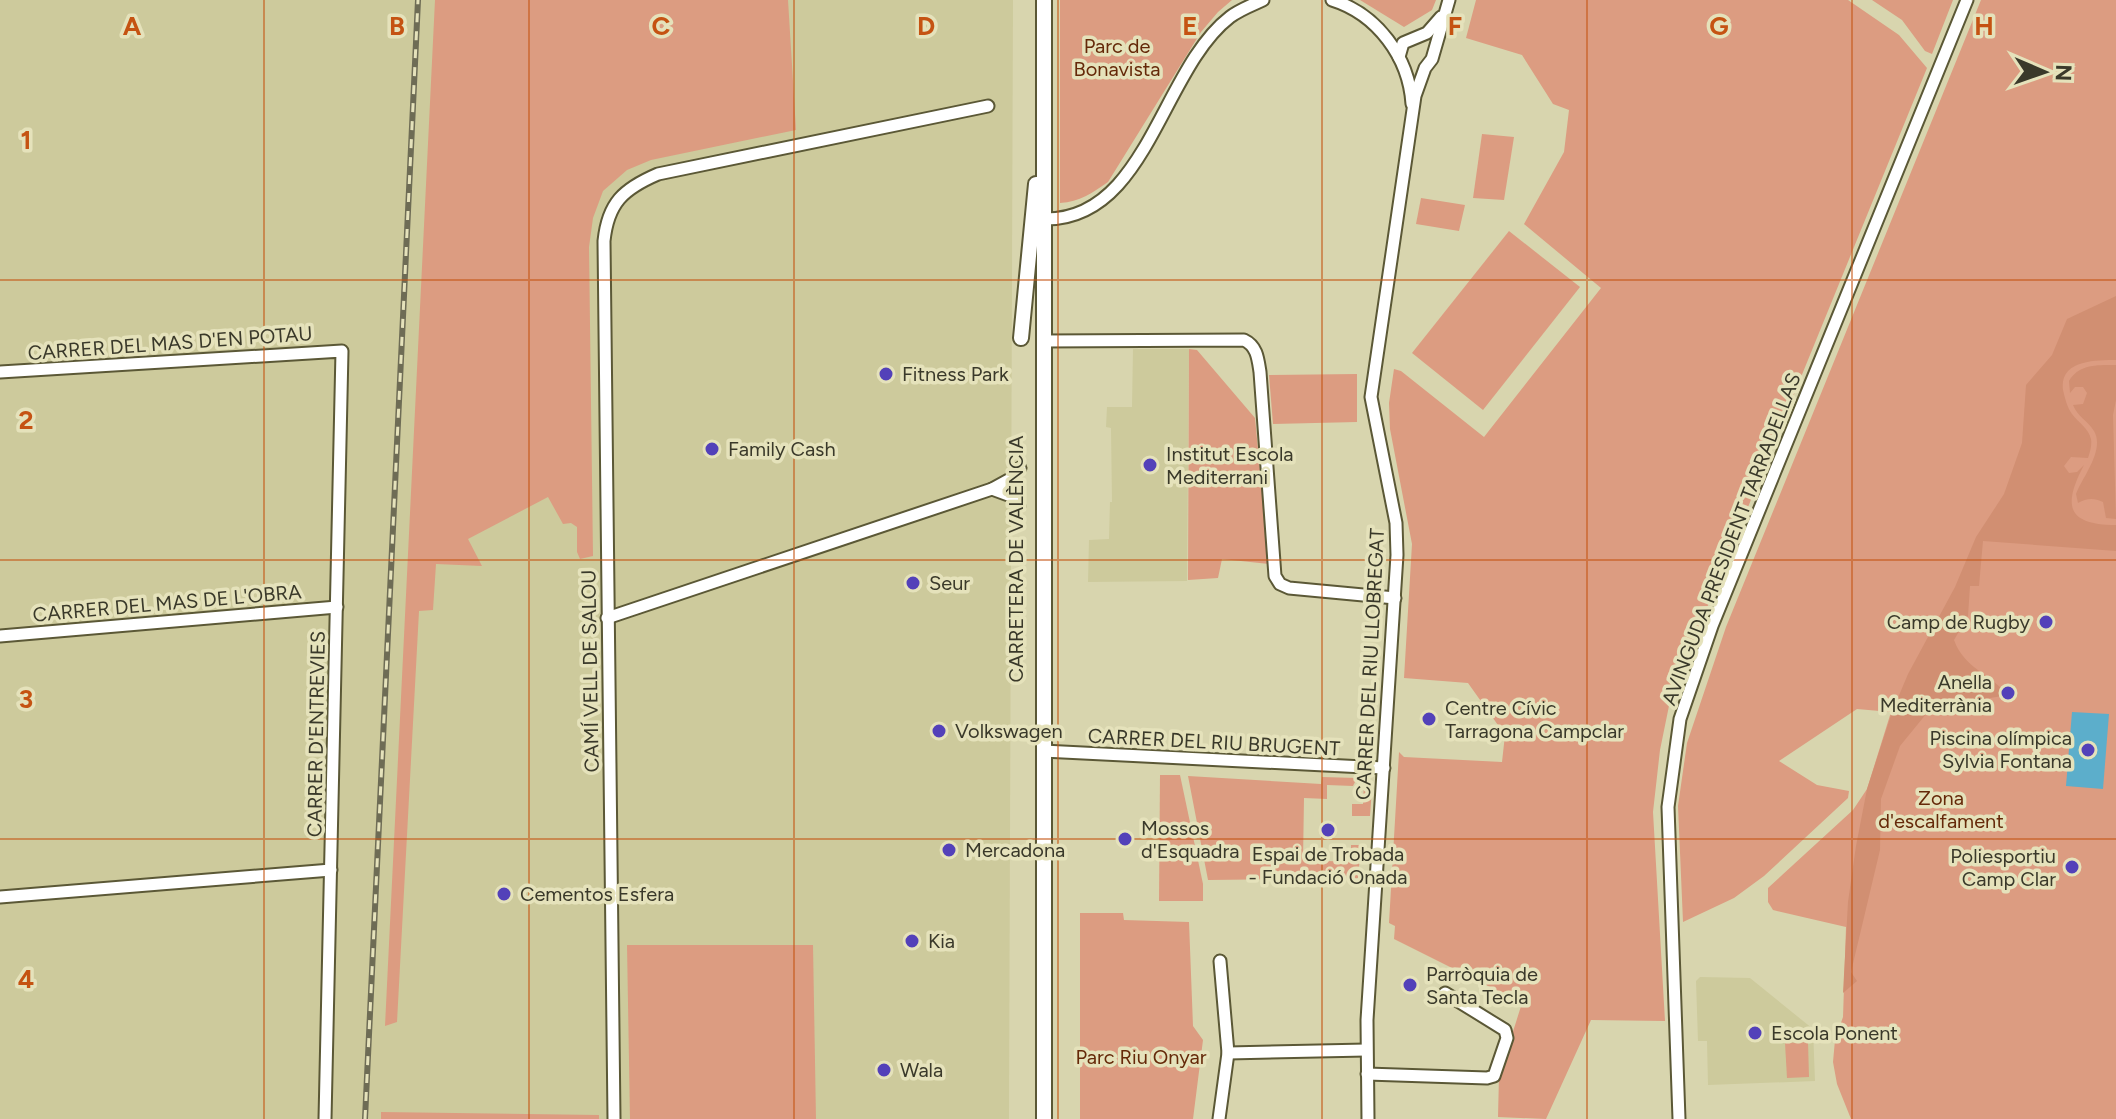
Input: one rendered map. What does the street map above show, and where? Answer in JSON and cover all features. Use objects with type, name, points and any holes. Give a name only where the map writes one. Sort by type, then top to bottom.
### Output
[{"type":"main road","name":"CARRETERA DE VALÈNCIA","points":[[1035,0],[1035,1119]]},
{"type":"main road","name":"CARRETERA DE VALÈNCIA","points":[[1044,0],[1044,1119]]},
{"type":"main road","points":[[1021,338],[1036,184]]},
{"type":"street","points":[[1044,219],[1066,218],[1084,212],[1112,193],[1195,57],[1213,33],[1231,16],[1263,0]]},
{"type":"street","name":"CARRER DEL RIU LLOBREGAT","points":[[1332,0],[1381,29],[1414,37]]},
{"type":"street","name":"AVINGUDA PRESIDENT TARRADELLAS","points":[[1679,1119],[1668,807],[1680,719],[1712,626],[1967,0]]},
{"type":"street","points":[[1447,5],[1431,62],[1425,68],[1411,71],[1401,61],[1399,48],[1435,26],[1447,5]]},
{"type":"street","name":"CARRER DEL RIU LLOBREGAT","points":[[1381,29],[1401,61],[1411,96],[1412,120]]},
{"type":"street","points":[[1414,37],[1427,42],[1432,53]]},
{"type":"street","name":"CARRER DEL RIU LLOBREGAT","points":[[1368,1119],[1366,1050],[1395,598],[1396,523],[1371,397],[1415,96],[1425,68]]},
{"type":"street","name":"CAMÍ VELL DE SALOU","points":[[614,1119],[607,618],[606,222],[612,206],[622,195],[637,183],[658,174],[988,106]]},
{"type":"street","points":[[1043,341],[1244,340],[1250,343],[1256,350],[1260,372],[1275,576],[1280,584],[1289,588],[1395,598]]},
{"type":"street","name":"CARRER DEL MAS D'EN POTAU","points":[[0,372],[342,351]]},
{"type":"street","name":"CARRER D'ENTREVIES","points":[[325,1119],[342,351]]},
{"type":"street","points":[[607,618],[992,489],[1012,478],[1020,468]]},
{"type":"street","points":[[992,489],[1011,496],[1019,506]]},
{"type":"street","name":"CARRER DEL MAS DE L'OBRA","points":[[0,636],[337,607]]},
{"type":"street","name":"CARRER DEL RIU BRUGENT","points":[[1043,751],[1384,768]]},
{"type":"street","points":[[0,897],[331,870]]},
{"type":"street","points":[[1219,1119],[1228,1053],[1220,961]]},
{"type":"street","points":[[1367,1074],[1494,1076],[1507,1038],[1505,1030],[1445,993]]},
{"type":"street","points":[[1228,1053],[1366,1050]]},
{"type":"shaded area","points":[[0,0],[1013,0],[1009,1119],[0,1119]]},
{"type":"shaded area","points":[[2116,296],[2116,360],[2073,367],[2063,380],[2063,390],[2070,411],[2088,432],[2091,441],[2088,458],[2071,457],[2064,466],[2069,473],[2077,472],[2084,465],[2073,491],[2073,510],[2078,517],[2087,521],[2116,525],[2116,551],[1983,541],[1979,586],[1970,586],[1968,616],[1954,640],[1970,664],[2008,695],[1931,708],[1900,746],[1881,799],[1880,850],[1851,972],[1857,981],[1843,993],[1848,902],[1856,846],[1867,789],[1892,712],[1908,674],[1955,587],[1976,537],[2004,494],[2022,443],[2026,385],[2052,355],[2067,319]]},
{"type":"shaded area","name":"Institut Escola Mediterrani","points":[[1133,349],[1189,349],[1187,581],[1088,582],[1089,540],[1109,539],[1111,428],[1106,427],[1107,407],[1132,407]]},
{"type":"shaded area","points":[[2116,365],[2113,415],[2116,519],[2106,518],[2103,502],[2090,499],[2078,503],[2076,494],[2095,455],[2097,438],[2092,427],[2073,405],[2083,404],[2087,393],[2083,387],[2075,387],[2070,393],[2069,381],[2083,368]]},
{"type":"shaded area","name":"Escola Ponent","points":[[1700,977],[1750,978],[1813,1029],[1815,1081],[1708,1085],[1707,1041],[1698,1041],[1696,981]]},
{"type":"green space","points":[[435,0],[788,0],[796,130],[651,160],[627,170],[603,191],[593,218],[589,247],[593,556],[580,559],[577,527],[571,523],[563,524],[548,497],[468,539],[482,566],[436,564],[433,610],[419,611],[397,1022],[385,1026]]},
{"type":"green space","name":"Parc de Bonavista","points":[[1060,0],[1232,0],[1201,32],[1108,182],[1080,199],[1060,203]]},
{"type":"green space","points":[[1360,0],[1436,0],[1432,10],[1404,27]]},
{"type":"green space","points":[[1476,0],[1848,0],[1899,35],[1927,68],[1671,696],[1660,750],[1653,812],[1665,1021],[1591,1020],[1546,1119],[1498,1117],[1499,1076],[1522,1003],[1394,939],[1395,926],[1389,923],[1399,752],[1404,757],[1502,762],[1505,735],[1468,683],[1404,678],[1412,544],[1390,429],[1389,403],[1394,369],[1401,371],[1484,437],[1601,288],[1524,224],[1564,152],[1569,110],[1553,104],[1522,55],[1466,38]]},
{"type":"green space","points":[[1872,0],[1953,0],[1932,54],[1925,51],[1902,20]]},
{"type":"green space","name":"Zona d'escalfament","points":[[1981,0],[2116,0],[2116,1119],[1851,1119],[1837,1084],[1833,1062],[1835,1040],[1843,1017],[1846,927],[1773,910],[1768,902],[1768,888],[1853,810],[1867,789],[1891,712],[1857,709],[1779,761],[1817,785],[1849,791],[1848,798],[1764,876],[1734,898],[1683,922],[1678,806],[1687,743],[1726,627]]},
{"type":"green space","points":[[1482,134],[1514,137],[1504,200],[1473,198]]},
{"type":"green space","points":[[1421,198],[1465,205],[1459,231],[1416,224]]},
{"type":"green space","points":[[1509,231],[1580,287],[1483,410],[1412,353]]},
{"type":"green space","points":[[1189,349],[1197,350],[1255,418],[1269,564],[1222,559],[1218,578],[1188,580]]},
{"type":"green space","points":[[1357,374],[1357,422],[1273,424],[1269,375]]},
{"type":"green space","points":[[1160,775],[1180,775],[1203,884],[1203,901],[1159,901]]},
{"type":"green space","points":[[1188,776],[1321,784],[1322,777],[1357,778],[1353,786],[1327,785],[1327,799],[1304,798],[1303,860],[1351,862],[1351,845],[1361,845],[1358,878],[1208,880]]},
{"type":"green space","points":[[1364,779],[1372,788],[1370,816],[1352,816],[1352,804],[1363,804]]},
{"type":"green space","name":"Parc Riu Onyar","points":[[1080,913],[1123,913],[1124,920],[1189,922],[1193,1026],[1203,1040],[1193,1119],[1080,1119]]},
{"type":"green space","points":[[627,945],[813,945],[816,1119],[630,1119]]},
{"type":"green space","points":[[1808,1042],[1809,1077],[1787,1078],[1785,1043]]},
{"type":"green space","points":[[381,1112],[599,1115],[599,1119],[381,1119]]},
{"type":"water","name":"Piscina olímpica Sylvia Fontana","points":[[2072,712],[2109,714],[2103,789],[2066,786]]},
{"type":"railway","points":[[365,1119],[418,0]]},
{"type":"place","name":"Fitness Park","points":[[886,374]]},
{"type":"place","name":"Family Cash","points":[[712,449]]},
{"type":"place","name":"Institut Escola Mediterrani","points":[[1150,465]]},
{"type":"place","name":"Seur","points":[[913,583]]},
{"type":"place","name":"Camp de Rugby","points":[[2046,622]]},
{"type":"place","name":"Anella Mediterrània","points":[[2008,693]]},
{"type":"place","name":"Centre Cívic Tarragona Campclar","points":[[1429,719]]},
{"type":"place","name":"Volkswagen","points":[[939,731]]},
{"type":"place","name":"Piscina olímpica Sylvia Fontana","points":[[2088,750]]},
{"type":"place","name":"Espai de Trobada - Fundació Onada","points":[[1328,830]]},
{"type":"place","name":"Mossos d'Esquadra","points":[[1125,839]]},
{"type":"place","name":"Mercadona","points":[[949,850]]},
{"type":"place","name":"Poliesportiu Camp Clar","points":[[2072,867]]},
{"type":"place","name":"Cementos Esfera","points":[[504,894]]},
{"type":"place","name":"Kia","points":[[912,941]]},
{"type":"place","name":"Parròquia de Santa Tecla","points":[[1410,985]]},
{"type":"place","name":"Escola Ponent","points":[[1755,1033]]},
{"type":"place","name":"Wala","points":[[884,1070]]}]
